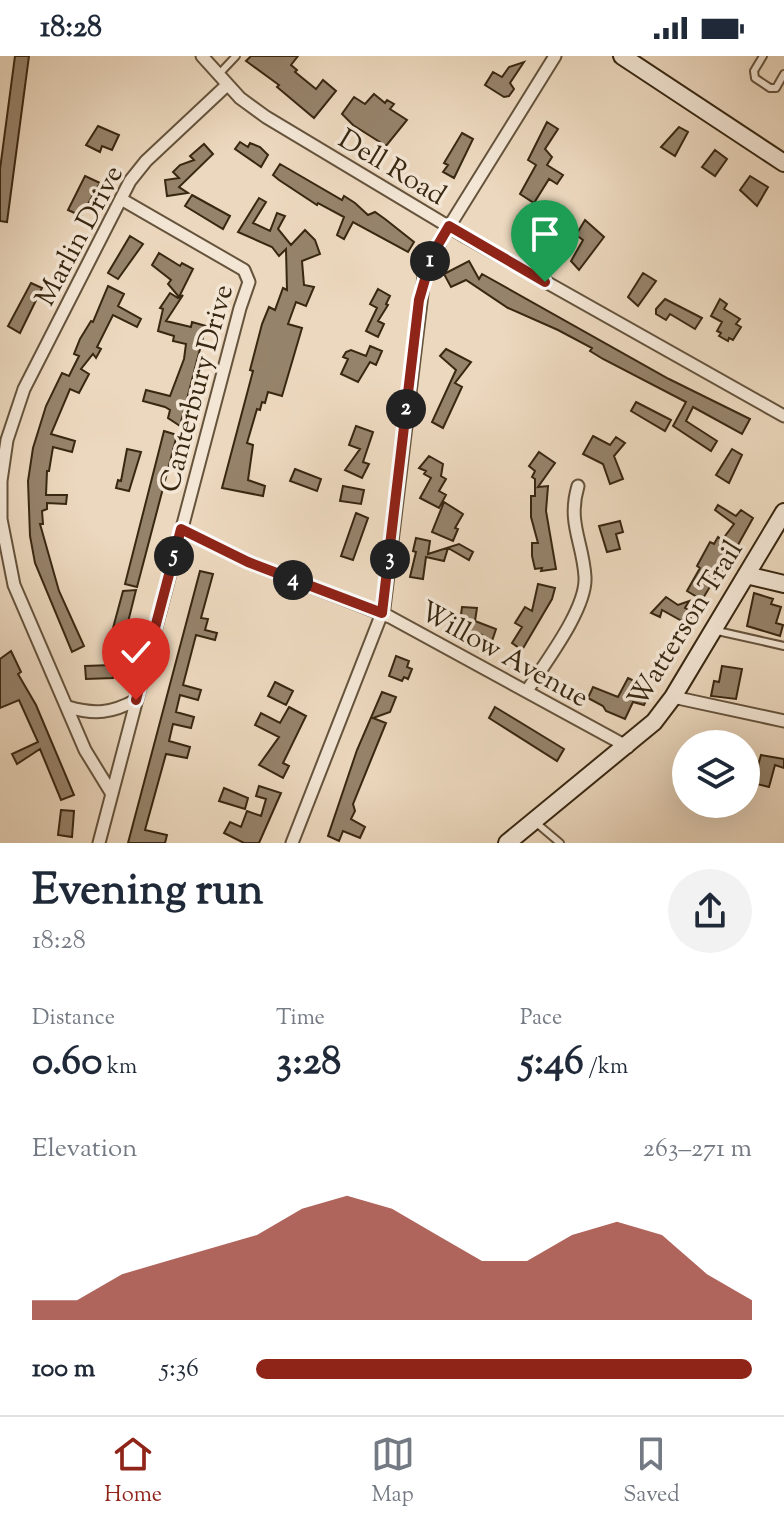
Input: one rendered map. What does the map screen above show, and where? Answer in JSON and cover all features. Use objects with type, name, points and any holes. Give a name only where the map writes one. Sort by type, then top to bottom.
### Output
[{"type":"main road","points":[[622,56],[784,163]]},
{"type":"main road","name":"Watterson Trail","points":[[507,843],[628,747],[654,722],[673,697],[784,512]]},
{"type":"main road","points":[[746,575],[784,584]]},
{"type":"street","name":"Dell Road","points":[[202,56],[227,85],[266,117],[449,226],[784,416]]},
{"type":"street","points":[[292,843],[382,613],[419,300],[432,255],[555,56]]},
{"type":"street","name":"Marlin Drive","points":[[112,794],[85,750],[14,585],[1,519],[1,481],[7,440],[24,389],[121,199],[146,161],[227,85]]},
{"type":"street","name":"Canterbury Drive","points":[[99,843],[250,278],[244,270],[121,199]]},
{"type":"street","points":[[527,691],[585,589],[573,512],[578,486]]},
{"type":"street","name":"Willow Avenue","points":[[181,529],[248,562],[382,613],[628,747]]},
{"type":"street","points":[[673,697],[784,721]]},
{"type":"street","points":[[68,707],[98,714],[136,700]]},
{"type":"lane","points":[[218,75],[236,56]]},
{"type":"lane","points":[[763,56],[754,71],[755,78],[770,88],[776,88],[784,74]]},
{"type":"lane","points":[[713,630],[784,646]]},
{"type":"lane","points":[[534,821],[560,843]]},
{"type":"building","points":[[15,56],[29,56],[7,222],[0,221],[0,169]]},
{"type":"building","points":[[251,56],[298,56],[291,65],[297,70],[295,72],[316,89],[323,80],[336,91],[314,118],[277,87],[279,85],[246,61]]},
{"type":"building","points":[[524,62],[510,83],[514,89],[509,96],[504,97],[485,85],[493,72],[502,77],[509,67]]},
{"type":"building","points":[[374,94],[385,103],[387,100],[394,104],[390,109],[407,120],[386,146],[353,125],[342,114],[354,97],[365,104]]},
{"type":"building","points":[[547,122],[558,129],[545,149],[552,157],[547,165],[563,175],[557,184],[549,179],[534,203],[520,194],[536,165],[528,160]]},
{"type":"building","points":[[98,126],[119,135],[112,150],[102,146],[100,152],[86,145]]},
{"type":"building","points":[[679,127],[688,132],[675,156],[661,147]]},
{"type":"building","points":[[462,133],[473,139],[454,178],[443,172],[448,165],[444,163]]},
{"type":"building","points":[[240,142],[248,147],[250,143],[260,147],[268,155],[261,167],[235,149]]},
{"type":"building","points":[[204,144],[213,154],[179,187],[188,193],[167,196],[165,180],[179,178],[173,172],[180,165],[194,160],[190,156]]},
{"type":"building","points":[[715,150],[727,159],[715,176],[702,167]]},
{"type":"building","points":[[280,164],[342,200],[344,196],[368,215],[375,212],[414,242],[408,252],[353,222],[344,239],[337,235],[344,217],[317,205],[279,180],[273,175]]},
{"type":"building","points":[[85,176],[100,183],[81,216],[68,210]]},
{"type":"building","points":[[750,176],[768,187],[757,206],[740,190]]},
{"type":"building","points":[[192,195],[230,216],[223,229],[185,206]]},
{"type":"building","points":[[259,198],[266,202],[253,223],[270,231],[277,213],[285,216],[278,229],[291,245],[305,230],[315,240],[320,254],[302,261],[304,285],[314,287],[306,306],[296,302],[288,324],[302,328],[282,396],[268,392],[265,403],[262,402],[260,410],[257,409],[247,443],[253,445],[248,480],[265,486],[263,496],[222,488],[262,324],[269,307],[275,310],[283,288],[287,290],[286,249],[279,256],[272,247],[238,232]]},
{"type":"building","points":[[585,220],[604,237],[579,270],[571,261],[583,240],[576,235]]},
{"type":"building","points":[[130,236],[143,244],[118,279],[108,273]]},
{"type":"building","points":[[159,253],[180,266],[182,263],[193,269],[179,297],[168,284],[171,280],[152,265]]},
{"type":"building","points":[[469,261],[479,279],[482,274],[669,379],[750,419],[742,434],[693,407],[686,421],[717,441],[711,451],[673,426],[686,402],[603,359],[590,351],[592,348],[558,330],[508,308],[466,280],[451,287],[444,274]]},
{"type":"building","points":[[643,273],[656,281],[638,306],[628,297]]},
{"type":"building","points":[[31,283],[42,288],[20,333],[8,326]]},
{"type":"building","points":[[108,286],[124,294],[118,306],[141,319],[137,327],[113,315],[97,347],[101,349],[96,358],[93,354],[81,369],[89,374],[79,393],[70,389],[51,434],[75,441],[72,452],[53,447],[47,471],[46,495],[67,495],[66,504],[47,503],[47,509],[42,511],[43,524],[40,524],[59,591],[84,646],[72,652],[35,563],[30,536],[28,481],[33,448],[46,406],[62,373],[69,376],[79,356],[74,354],[80,339],[93,322]]},
{"type":"building","points":[[378,289],[390,296],[378,321],[384,324],[378,337],[366,331],[377,308],[370,304]]},
{"type":"building","points":[[170,293],[178,298],[183,295],[166,321],[191,327],[192,322],[206,326],[180,426],[168,418],[170,410],[143,401],[146,390],[170,396],[184,359],[186,344],[173,341],[174,336],[158,331],[163,309],[160,308]]},
{"type":"building","points":[[665,299],[702,318],[695,329],[670,314],[666,320],[656,314],[656,309]]},
{"type":"building","points":[[720,299],[727,304],[724,309],[740,319],[736,324],[741,327],[733,340],[719,336],[721,333],[717,331],[722,322],[711,316]]},
{"type":"building","points":[[370,346],[382,351],[376,365],[370,362],[358,382],[341,374],[348,359],[343,357],[346,352],[351,350],[366,356]]},
{"type":"building","points":[[446,349],[471,362],[455,383],[462,387],[443,428],[432,422],[456,370],[440,356]]},
{"type":"building","points":[[636,402],[671,420],[665,431],[631,411]]},
{"type":"building","points":[[356,426],[373,432],[363,462],[369,464],[362,478],[345,470],[360,449],[349,445]]},
{"type":"building","points":[[164,431],[177,435],[137,587],[125,584]]},
{"type":"building","points":[[593,436],[610,445],[616,437],[625,443],[614,456],[623,479],[610,484],[603,464],[583,454]]},
{"type":"building","points":[[127,449],[141,452],[129,491],[116,488],[118,480],[121,481]]},
{"type":"building","points":[[732,449],[742,455],[729,483],[716,475]]},
{"type":"building","points":[[539,452],[555,463],[538,487],[548,486],[546,511],[556,569],[541,571],[542,568],[535,569],[532,556],[532,543],[538,543],[531,517],[531,496],[535,496],[535,479],[532,477],[535,471],[529,466]]},
{"type":"building","points":[[429,456],[443,464],[441,476],[446,479],[439,491],[446,495],[439,508],[420,498],[431,478],[419,468]]},
{"type":"building","points":[[295,469],[321,479],[317,491],[290,481]]},
{"type":"building","points":[[343,486],[364,490],[361,504],[340,501]]},
{"type":"building","points":[[444,502],[463,514],[455,528],[458,529],[453,541],[432,532]]},
{"type":"building","points":[[718,505],[736,516],[741,510],[753,518],[720,577],[717,575],[702,600],[687,591],[700,568],[697,566],[710,542],[714,544],[718,537],[722,540],[734,524],[715,510]]},
{"type":"building","points":[[356,513],[368,518],[353,560],[341,556]]},
{"type":"building","points":[[620,521],[623,532],[616,534],[620,549],[607,552],[599,526]]},
{"type":"building","points":[[416,538],[430,541],[428,554],[459,544],[473,552],[469,560],[448,548],[444,561],[426,557],[423,579],[410,577]]},
{"type":"building","points":[[200,571],[213,574],[201,618],[208,619],[205,630],[217,633],[215,640],[196,635],[183,685],[201,690],[198,700],[180,695],[176,712],[194,717],[191,728],[173,724],[169,741],[190,747],[187,758],[166,754],[145,830],[167,835],[165,843],[128,843]]},
{"type":"building","points":[[538,584],[555,588],[552,599],[522,650],[512,643],[522,627],[515,623],[525,607],[532,611]]},
{"type":"building","points":[[136,590],[122,646],[109,643],[123,591]]},
{"type":"building","points":[[754,593],[773,599],[771,604],[781,607],[776,623],[783,625],[780,636],[747,626]]},
{"type":"building","points":[[666,597],[678,605],[689,601],[685,608],[692,612],[689,625],[662,610],[660,617],[651,613]]},
{"type":"building","points":[[462,607],[477,608],[475,621],[496,629],[492,641],[480,634],[459,631]]},
{"type":"building","points":[[11,651],[21,672],[18,674],[36,705],[74,795],[61,800],[40,749],[17,764],[12,754],[38,742],[19,700],[0,708],[0,659]]},
{"type":"building","points":[[396,656],[409,661],[407,667],[412,669],[408,679],[404,677],[402,681],[389,676]]},
{"type":"building","points":[[112,665],[113,678],[86,679],[85,666]]},
{"type":"building","points":[[722,666],[742,669],[736,699],[711,696],[714,681],[719,682]]},
{"type":"building","points":[[628,678],[649,694],[644,705],[633,702],[625,719],[606,711],[588,698],[593,687],[618,697]]},
{"type":"building","points":[[275,682],[293,691],[286,705],[268,696]]},
{"type":"building","points":[[382,692],[396,697],[390,712],[373,718],[386,723],[353,804],[355,811],[351,819],[365,827],[360,838],[343,831],[339,841],[328,836],[357,750]]},
{"type":"building","points":[[289,707],[306,716],[283,763],[289,766],[283,778],[259,765],[279,737],[255,725],[261,713],[280,723]]},
{"type":"building","points":[[495,707],[564,749],[557,761],[489,718]]},
{"type":"building","points":[[761,755],[784,759],[784,768],[775,765],[769,787],[760,785]]},
{"type":"building","points":[[259,786],[281,793],[259,843],[244,843],[224,833],[230,822],[241,827],[247,811],[261,816],[266,799],[256,796]]},
{"type":"building","points":[[224,788],[248,798],[245,809],[219,801]]},
{"type":"building","points":[[61,810],[74,811],[72,837],[58,835]]},
{"type":"route","points":[[136,700],[181,529],[248,562],[382,613],[419,300],[432,255],[449,226],[545,282]]}]
